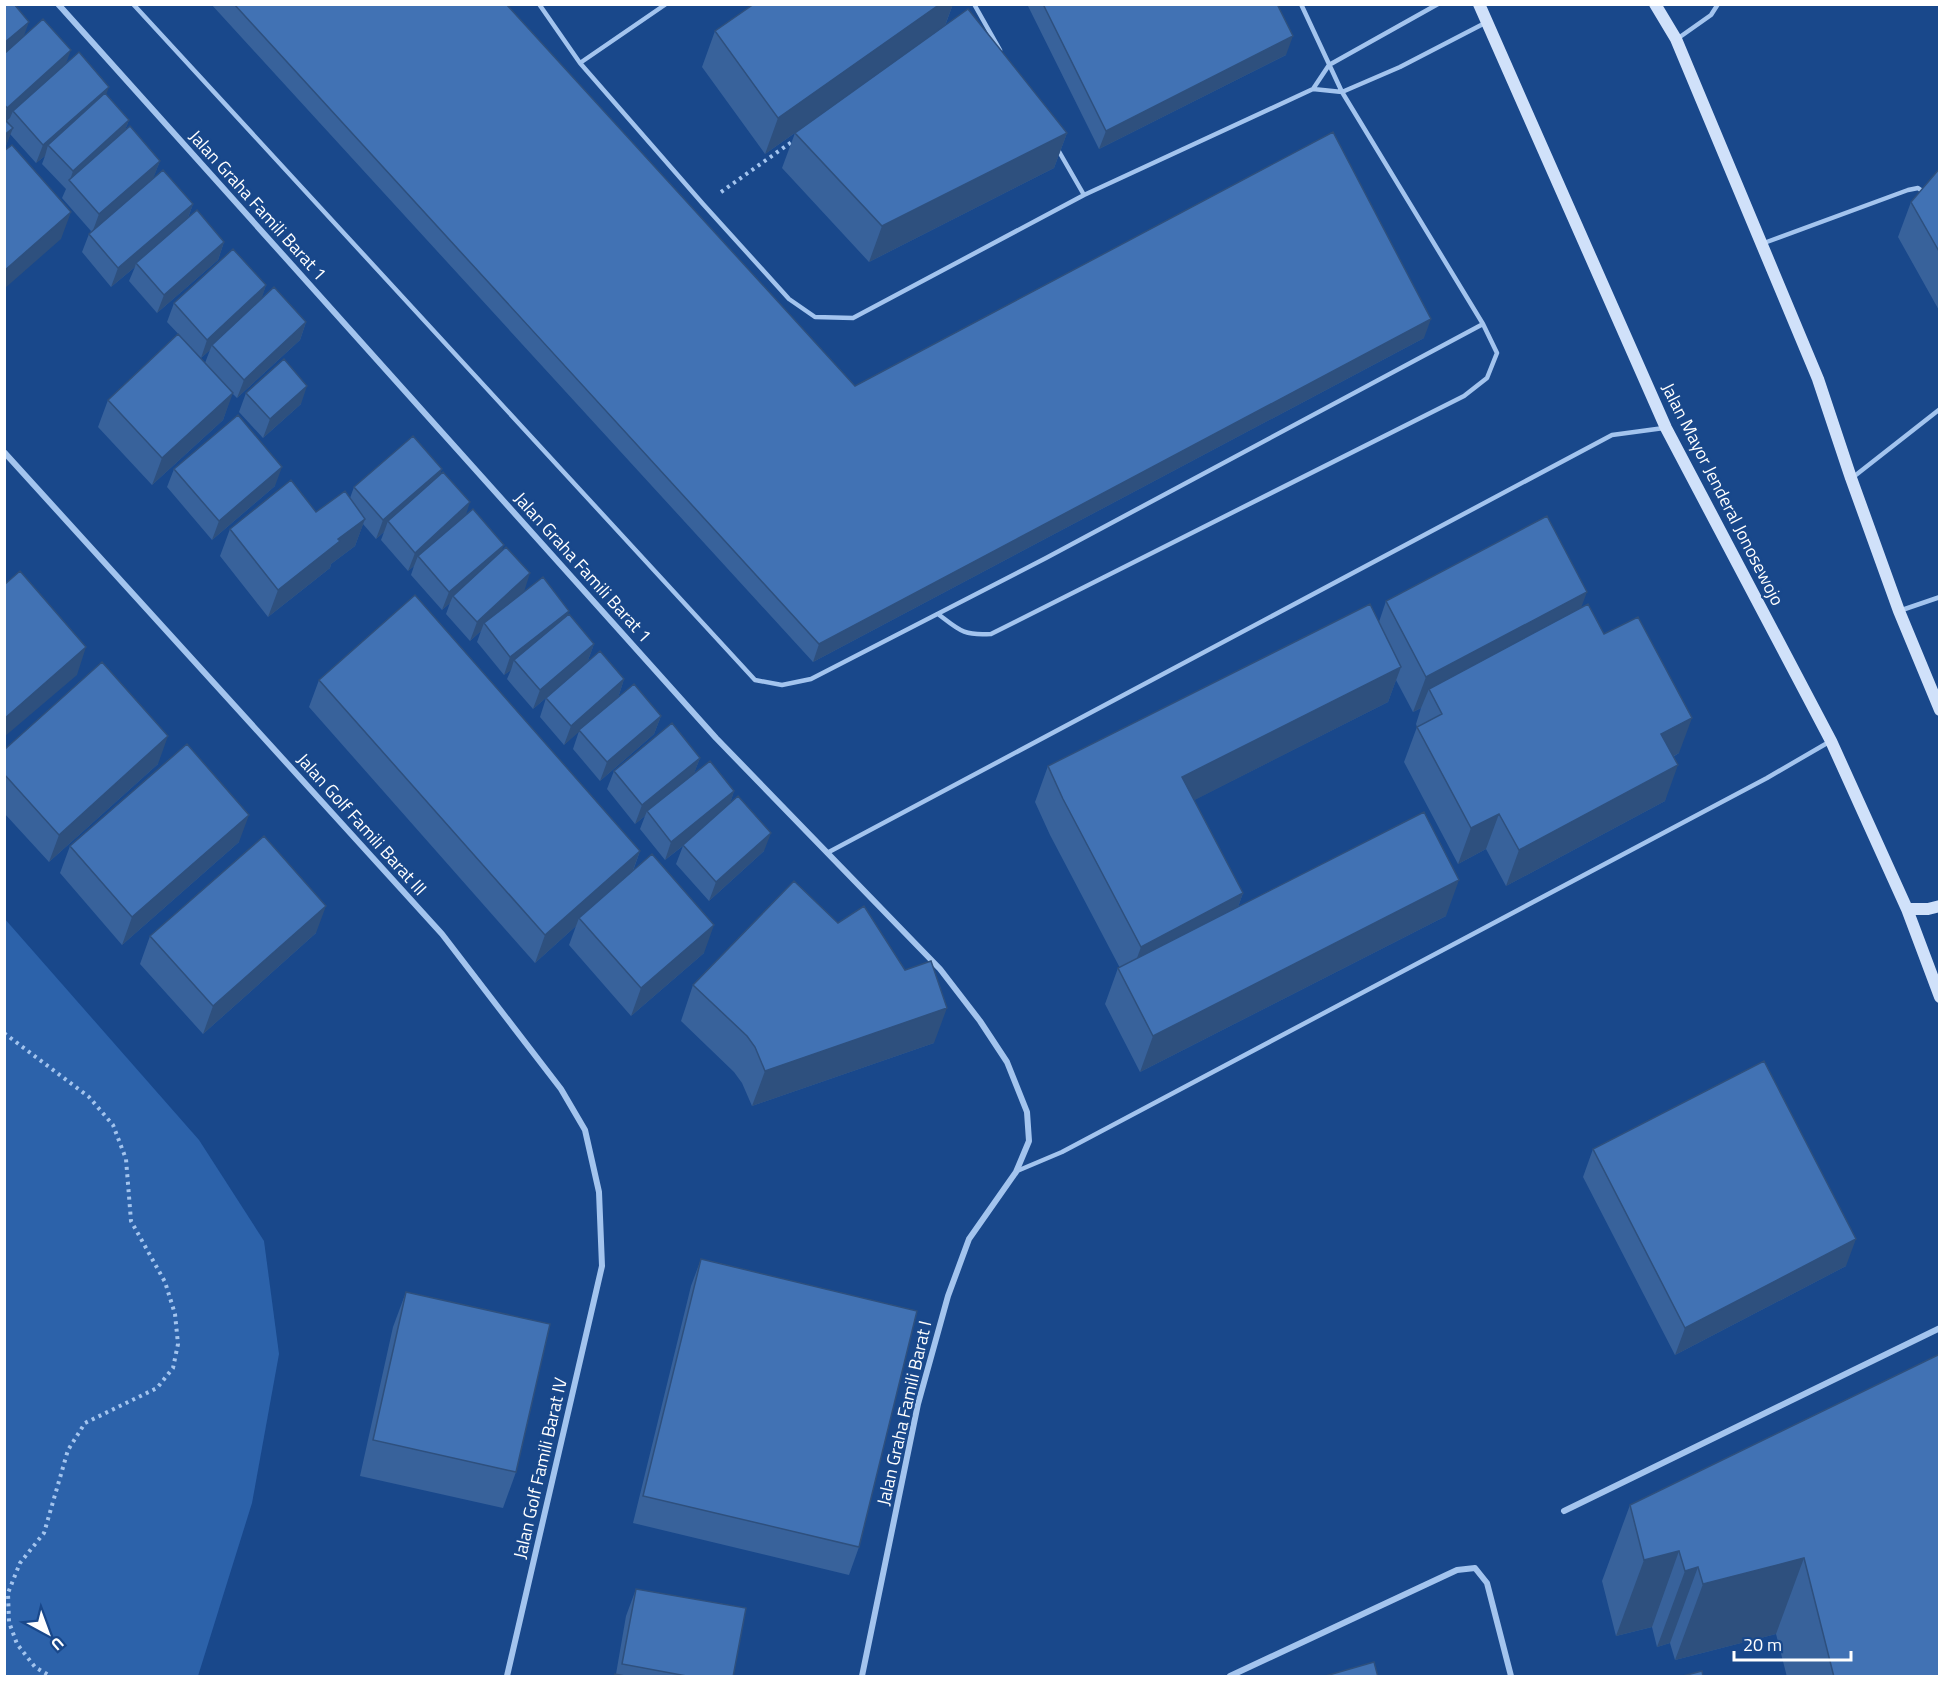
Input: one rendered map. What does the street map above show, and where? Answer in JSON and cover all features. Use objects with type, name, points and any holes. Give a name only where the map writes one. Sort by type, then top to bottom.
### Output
[{"type":"main road","name":"Jalan Mayor Jenderal Jonosewojo","points":[[1479,4],[1666,428],[1831,741],[1907,909],[1940,997]]},
{"type":"main road","points":[[1655,4],[1676,39],[1818,379],[1899,611],[1940,710]]},
{"type":"main road","points":[[1907,909],[1928,909],[1940,906]]},
{"type":"street","name":"Jalan Graha Famili Barat 1","points":[[58,4],[716,738],[940,969],[980,1021],[1007,1062],[1027,1112],[1029,1141],[1016,1172]]},
{"type":"street","name":"Jalan Golf Famili Barat III","points":[[4,452],[442,934],[561,1089],[585,1130],[590,1150],[599,1192],[602,1266]]},
{"type":"street","name":"Jalan Graha Famili Barat I","points":[[862,1677],[918,1404],[948,1296],[969,1239],[1016,1172]]},
{"type":"street","name":"Jalan Golf Famili Barat IV","points":[[507,1677],[602,1266]]},
{"type":"street","points":[[1564,1511],[1940,1328]]},
{"type":"street","points":[[1230,1677],[1457,1570],[1475,1568],[1487,1583],[1511,1677]]},
{"type":"lane","points":[[133,4],[755,680],[782,685],[811,679],[1046,558],[1483,324]]},
{"type":"lane","points":[[539,4],[580,63],[789,298],[815,317],[853,318],[1084,195],[1313,89],[1342,92],[1400,68],[1488,21]]},
{"type":"lane","points":[[580,63],[666,4]]},
{"type":"lane","points":[[974,4],[1001,52]]},
{"type":"lane","points":[[938,614],[961,631],[975,635],[991,634],[1464,396],[1487,378],[1497,353],[1483,324],[1342,92],[1301,4]]},
{"type":"lane","points":[[1313,89],[1329,65],[1438,4]]},
{"type":"lane","points":[[1676,39],[1711,15],[1718,4]]},
{"type":"lane","points":[[1054,144],[1084,195]]},
{"type":"lane","points":[[1762,244],[1908,190],[1918,188],[1931,198]]},
{"type":"lane","points":[[1851,478],[1940,409]]},
{"type":"lane","points":[[826,853],[1612,435],[1666,428]]},
{"type":"lane","points":[[1899,611],[1940,597]]},
{"type":"lane","points":[[1016,1172],[1062,1152],[1759,783],[1831,741]]},
{"type":"path","points":[[704,204],[801,135]]},
{"type":"path","points":[[4,1033],[89,1097],[113,1125],[126,1160],[131,1221],[165,1282],[175,1314],[178,1344],[173,1368],[157,1388],[85,1423],[68,1450],[44,1533],[20,1563],[8,1593],[9,1622],[17,1644],[35,1667],[50,1677]]},
{"type":"shaded area","points":[[4,918],[199,1140],[264,1241],[279,1354],[252,1503],[198,1676],[5,1676]]},
{"type":"building","points":[[4,4],[14,4],[29,22],[4,43]]},
{"type":"building","points":[[234,4],[506,4],[855,386],[1333,132],[1431,319],[819,644]]},
{"type":"building","points":[[754,4],[940,4],[778,118],[715,31]]},
{"type":"building","points":[[1043,4],[1277,4],[1293,36],[1106,131]]},
{"type":"building","points":[[968,9],[1067,133],[882,226],[795,133]]},
{"type":"building","points":[[43,19],[71,50],[7,108],[4,104],[4,54]]},
{"type":"building","points":[[79,52],[109,87],[43,145],[13,111]]},
{"type":"building","points":[[105,93],[129,120],[73,171],[48,145]]},
{"type":"building","points":[[4,119],[13,128],[4,135]]},
{"type":"building","points":[[130,126],[160,161],[99,214],[69,180]]},
{"type":"building","points":[[12,145],[71,212],[4,271],[4,151]]},
{"type":"building","points":[[1940,168],[1940,253],[1911,202]]},
{"type":"building","points":[[163,170],[193,204],[118,268],[89,234]]},
{"type":"building","points":[[197,210],[224,242],[164,295],[136,263]]},
{"type":"building","points":[[233,249],[266,285],[207,340],[174,303]]},
{"type":"building","points":[[274,287],[306,322],[244,380],[212,345]]},
{"type":"building","points":[[178,334],[233,393],[162,458],[108,400]]},
{"type":"building","points":[[284,359],[307,386],[270,419],[246,393]]},
{"type":"building","points":[[238,415],[282,467],[219,521],[174,469]]},
{"type":"building","points":[[413,436],[442,469],[383,520],[354,487]]},
{"type":"building","points":[[443,472],[470,502],[415,553],[388,521]]},
{"type":"building","points":[[291,480],[316,512],[345,491],[365,519],[278,590],[230,529]]},
{"type":"building","points":[[473,509],[504,545],[449,592],[418,556]]},
{"type":"building","points":[[1547,516],[1587,592],[1426,677],[1386,601]]},
{"type":"building","points":[[506,547],[530,573],[477,622],[453,596]]},
{"type":"building","points":[[20,571],[86,647],[4,719],[4,585]]},
{"type":"building","points":[[543,577],[569,611],[510,657],[484,623]]},
{"type":"building","points":[[415,595],[640,851],[545,935],[319,680]]},
{"type":"building","points":[[1370,604],[1401,667],[1182,777],[1243,893],[1141,947],[1048,766]]},
{"type":"building","points":[[1588,604],[1604,634],[1638,617],[1692,718],[1661,734],[1678,765],[1519,850],[1499,814],[1471,828],[1417,727],[1442,714],[1429,689]]},
{"type":"building","points":[[569,614],[594,644],[540,690],[514,660]]},
{"type":"building","points":[[600,651],[624,679],[571,726],[546,698]]},
{"type":"building","points":[[102,662],[168,736],[59,835],[4,774],[4,750]]},
{"type":"building","points":[[634,684],[661,716],[607,762],[579,730]]},
{"type":"building","points":[[672,723],[700,758],[642,805],[614,771]]},
{"type":"building","points":[[187,744],[249,815],[132,917],[70,846]]},
{"type":"building","points":[[710,761],[734,791],[671,842],[647,811]]},
{"type":"building","points":[[738,796],[771,833],[716,882],[683,845]]},
{"type":"building","points":[[1424,812],[1459,880],[1153,1036],[1118,968]]},
{"type":"building","points":[[264,836],[326,906],[213,1006],[150,936]]},
{"type":"building","points":[[652,854],[714,925],[641,988],[579,918]]},
{"type":"building","points":[[794,881],[838,923],[864,906],[905,970],[931,961],[947,1008],[765,1071],[755,1047],[747,1036],[693,985]]},
{"type":"building","points":[[1764,1061],[1856,1239],[1685,1328],[1593,1149]]},
{"type":"building","points":[[701,1259],[917,1311],[859,1547],[643,1496]]},
{"type":"building","points":[[406,1292],[550,1324],[516,1472],[373,1440]]},
{"type":"building","points":[[1940,1354],[1940,1677],[1834,1677],[1804,1558],[1703,1584],[1698,1567],[1685,1571],[1679,1551],[1644,1560],[1630,1505]]},
{"type":"building","points":[[636,1589],[746,1608],[733,1677],[692,1677],[622,1664]]},
{"type":"building","points":[[1374,1662],[1378,1677],[1322,1677]]},
{"type":"building","points":[[1702,1671],[1703,1677],[1679,1677]]}]
